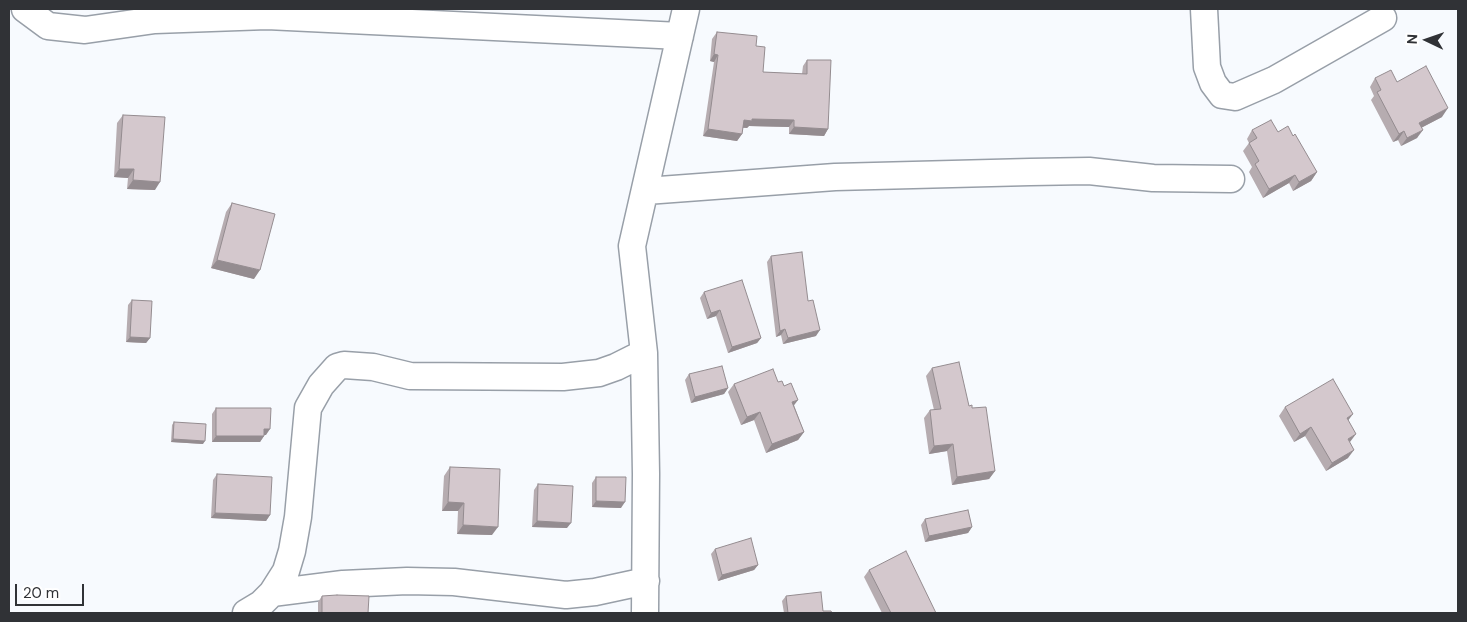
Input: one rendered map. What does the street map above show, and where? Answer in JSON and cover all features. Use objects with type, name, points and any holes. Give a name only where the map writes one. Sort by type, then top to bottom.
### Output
[{"type":"street","points":[[25,9],[48,26],[85,30],[156,20],[268,16],[680,36]]},
{"type":"street","points":[[645,613],[646,474],[644,353],[632,246],[686,9]]},
{"type":"street","points":[[1204,9],[1207,67],[1213,83],[1222,94],[1235,98],[1274,80],[1382,18]]},
{"type":"street","points":[[646,191],[835,177],[1089,171],[1153,178],[1231,180]]},
{"type":"street","points":[[246,613],[261,604],[272,593],[286,571],[294,543],[298,517],[308,408],[320,385],[337,367],[344,365],[373,367],[410,376],[563,377],[599,373],[644,353]]},
{"type":"street","points":[[272,593],[343,584],[407,581],[454,582],[566,595],[595,592],[646,581]]},
{"type":"building","points":[[717,32],[757,36],[756,46],[765,47],[763,72],[807,74],[807,60],[831,60],[828,129],[794,127],[794,120],[752,119],[752,121],[744,120],[742,134],[708,129],[718,55],[714,54]]},
{"type":"building","points":[[1426,66],[1448,108],[1419,123],[1423,130],[1407,138],[1404,131],[1399,134],[1377,92],[1381,90],[1375,78],[1391,70],[1397,82]]},
{"type":"building","points":[[123,115],[165,117],[160,182],[133,180],[134,169],[119,169]]},
{"type":"building","points":[[1271,120],[1278,132],[1288,126],[1293,136],[1295,134],[1317,172],[1299,182],[1295,175],[1269,189],[1255,164],[1259,161],[1249,143],[1257,138],[1252,130]]},
{"type":"building","points":[[232,203],[275,214],[260,270],[217,260]]},
{"type":"building","points":[[802,252],[808,301],[813,300],[820,330],[788,338],[785,329],[780,331],[771,256]]},
{"type":"building","points":[[742,280],[761,338],[732,347],[720,310],[711,313],[704,292]]},
{"type":"building","points":[[132,300],[152,301],[150,338],[130,337]]},
{"type":"building","points":[[959,362],[969,406],[972,405],[972,408],[986,407],[995,471],[957,477],[953,444],[934,446],[930,410],[941,409],[932,368]]},
{"type":"building","points":[[722,366],[728,388],[695,397],[689,374]]},
{"type":"building","points":[[773,369],[778,382],[782,381],[784,386],[791,383],[798,400],[792,402],[804,432],[772,444],[760,412],[747,417],[734,384]]},
{"type":"building","points":[[1333,379],[1353,414],[1347,418],[1356,434],[1348,439],[1354,450],[1332,463],[1311,427],[1300,434],[1285,407]]},
{"type":"building","points":[[216,408],[271,408],[270,429],[264,429],[264,436],[216,436]]},
{"type":"building","points":[[174,422],[206,424],[205,441],[173,439]]},
{"type":"building","points":[[450,467],[500,469],[498,527],[463,525],[464,503],[448,502]]},
{"type":"building","points":[[217,474],[272,477],[270,515],[215,513]]},
{"type":"building","points":[[596,477],[626,477],[625,502],[596,501]]},
{"type":"building","points":[[538,484],[573,486],[571,523],[537,521]]},
{"type":"building","points":[[968,510],[972,527],[929,536],[925,519]]},
{"type":"building","points":[[751,538],[758,565],[722,575],[715,549]]},
{"type":"building","points":[[906,551],[936,613],[891,613],[869,570]]},
{"type":"building","points":[[821,592],[823,611],[831,611],[832,613],[788,613],[786,596]]},
{"type":"building","points":[[322,596],[369,596],[368,613],[322,613]]}]
